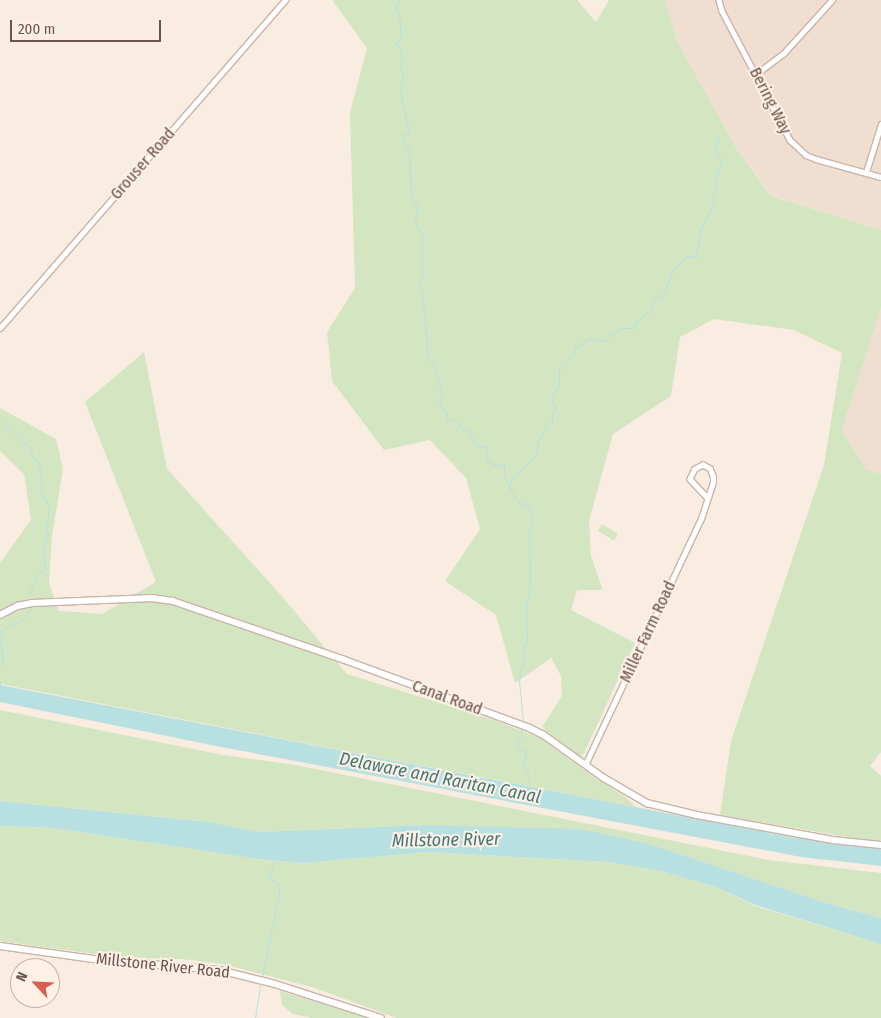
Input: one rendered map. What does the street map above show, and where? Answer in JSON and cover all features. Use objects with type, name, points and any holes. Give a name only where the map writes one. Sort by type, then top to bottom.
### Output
[{"type":"main road","name":"Millstone River Road","points":[[0,946],[93,959],[219,970],[284,986],[381,1018]]},
{"type":"street","name":"Grouser Road","points":[[0,328],[285,0]]},
{"type":"street","name":"Bering Way","points":[[719,0],[722,11],[785,133],[795,146],[816,159],[881,177]]},
{"type":"street","points":[[756,74],[783,54],[832,0]]},
{"type":"street","points":[[866,172],[881,124]]},
{"type":"street","name":"Miller Farm Road","points":[[585,765],[692,540],[708,497],[713,476],[710,469],[703,465],[694,469],[690,479],[708,497]]},
{"type":"street","name":"Canal Road","points":[[0,615],[18,606],[32,603],[152,598],[173,601],[370,669],[530,728],[635,797],[654,805],[824,838],[881,845]]},
{"type":"shaded area","points":[[665,0],[881,0],[881,230],[772,196],[736,148],[677,41]]},
{"type":"shaded area","points":[[881,308],[881,474],[866,469],[842,432]]},
{"type":"green space","points":[[332,0],[577,0],[596,22],[609,0],[665,0],[677,41],[736,148],[771,196],[881,230],[881,308],[842,431],[866,469],[881,474],[881,752],[870,766],[881,776],[881,840],[864,840],[720,815],[731,741],[824,465],[842,353],[794,330],[714,319],[680,337],[671,396],[613,434],[589,521],[591,556],[603,590],[577,590],[571,610],[635,643],[584,753],[582,756],[578,756],[542,727],[562,696],[561,676],[551,658],[515,683],[496,615],[445,581],[480,529],[466,478],[430,440],[384,450],[332,381],[327,332],[355,288],[350,113],[367,48]]},
{"type":"green space","points":[[144,352],[167,469],[280,594],[347,674],[491,719],[540,738],[598,780],[626,797],[635,807],[0,684],[0,563],[31,520],[24,474],[0,451],[0,408],[56,439],[63,469],[52,536],[49,583],[59,611],[102,614],[156,582],[85,402]]},
{"type":"green space","points":[[602,524],[618,534],[614,541],[598,531]]},
{"type":"green space","points":[[0,710],[223,755],[295,765],[769,860],[881,873],[881,918],[826,903],[650,844],[423,825],[257,832],[209,822],[0,801]]},
{"type":"green space","points":[[0,826],[53,828],[257,859],[303,863],[428,852],[608,862],[661,871],[716,887],[755,906],[881,944],[881,1018],[397,1018],[312,987],[222,964],[181,959],[116,957],[0,941]]},
{"type":"green space","points":[[280,991],[368,1018],[312,1018],[293,1014],[282,1005]]},
{"type":"water","name":"Delaware and Raritan Canal","points":[[0,685],[791,837],[881,849],[881,866],[801,857],[211,745],[0,702]]},
{"type":"water","name":"Millstone River","points":[[0,801],[209,822],[257,832],[423,825],[580,829],[650,844],[826,903],[881,918],[881,944],[755,905],[716,887],[661,871],[608,862],[428,852],[303,863],[257,859],[53,828],[0,826]]},
{"type":"waterway","points":[[399,0],[395,7],[399,14],[401,37],[395,44],[399,47],[402,56],[400,68],[403,76],[400,92],[409,132],[403,134],[403,143],[409,149],[411,194],[417,207],[415,223],[422,235],[422,276],[419,284],[425,319],[427,350],[425,355],[434,364],[442,395],[439,406],[446,411],[447,419],[456,421],[463,430],[468,431],[476,446],[486,447],[487,459],[493,464],[496,466],[504,464],[504,474],[513,495],[520,503],[530,507],[532,524],[529,530],[530,582],[526,610],[527,641],[523,647],[524,664],[521,667],[519,681],[523,722]]},
{"type":"waterway","points":[[509,488],[513,477],[535,456],[538,442],[547,423],[552,424],[552,415],[556,409],[551,398],[559,384],[559,370],[573,355],[575,348],[589,339],[606,341],[611,334],[622,328],[634,328],[635,322],[649,312],[654,301],[664,293],[673,269],[688,256],[696,257],[700,231],[714,202],[715,180],[722,160],[715,150],[719,137]]},
{"type":"waterway","points":[[0,420],[32,450],[31,455],[38,463],[41,473],[41,494],[49,506],[46,529],[48,533],[43,547],[45,569],[36,576],[29,595]]},
{"type":"waterway","points":[[0,641],[2,631],[9,625],[22,620],[30,609]]},
{"type":"waterway","points":[[0,643],[3,658],[0,666]]},
{"type":"waterway","name":"Delaware and Raritan Canal","points":[[521,728],[522,733],[516,746],[526,753],[523,764],[528,773],[528,780]]},
{"type":"waterway","points":[[262,977],[279,894],[279,884],[269,878],[274,859]]},
{"type":"waterway","points":[[255,1018],[260,985]]}]
